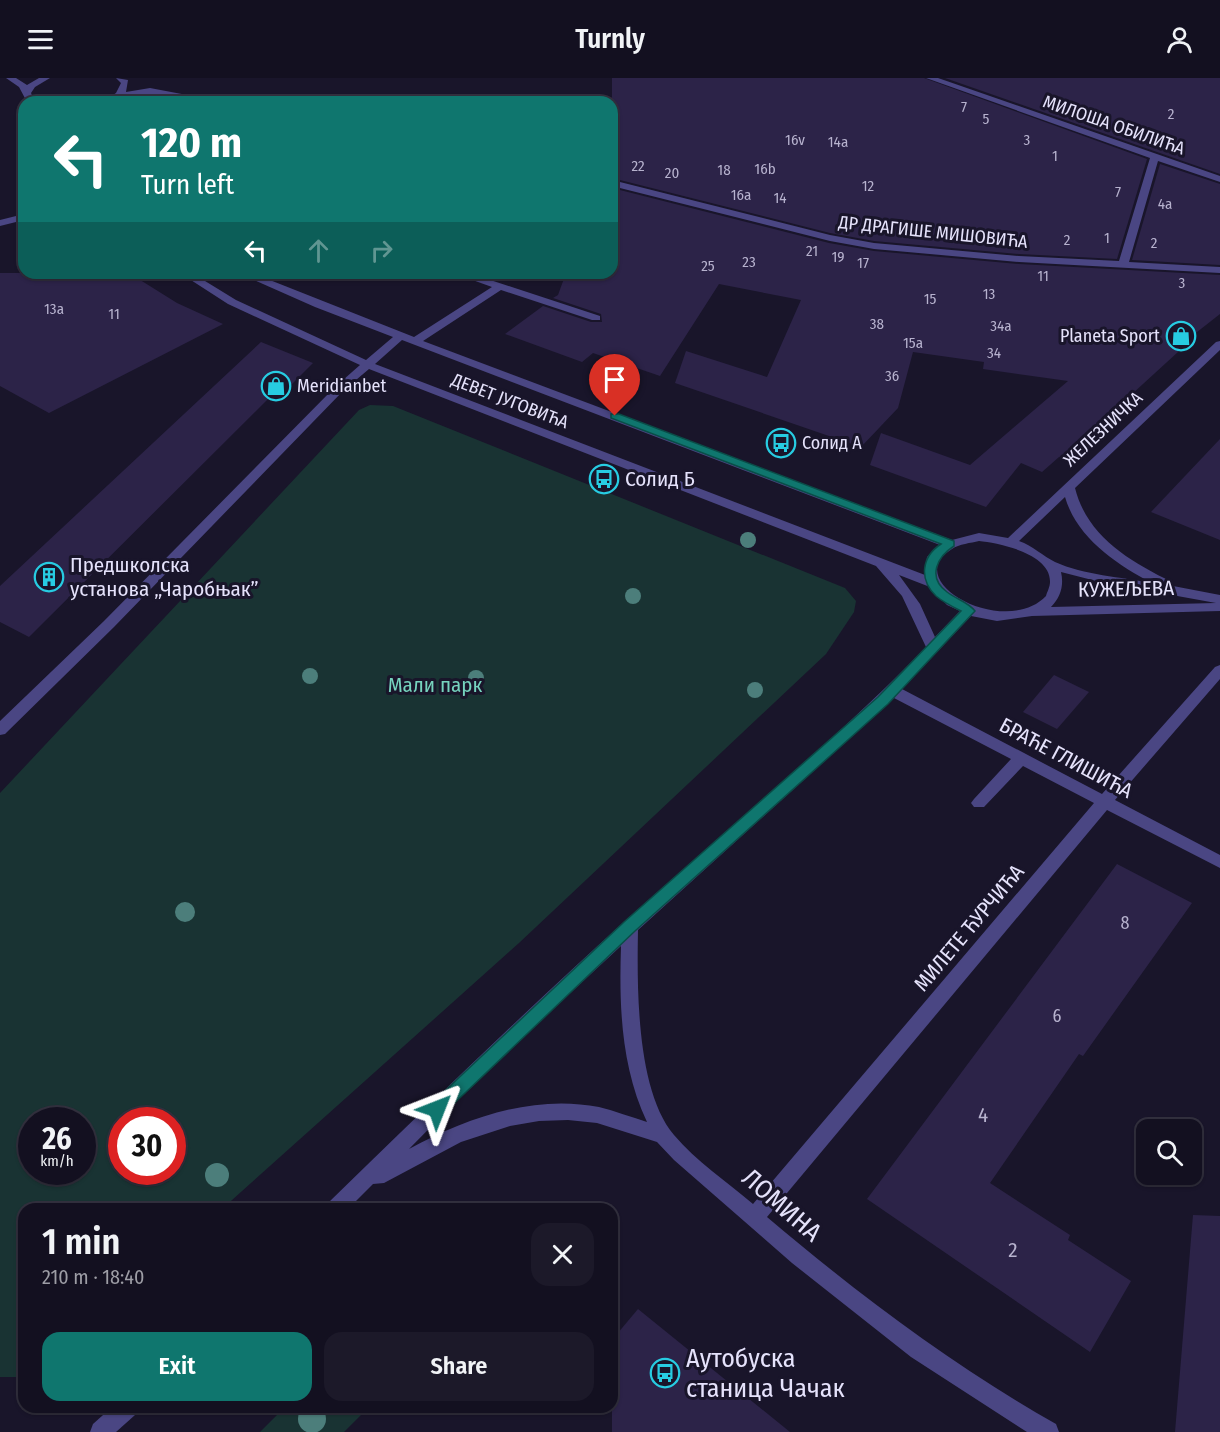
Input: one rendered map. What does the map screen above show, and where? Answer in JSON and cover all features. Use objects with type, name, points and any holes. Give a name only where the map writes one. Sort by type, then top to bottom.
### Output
[{"type":"street","points":[[10,78],[23,85],[29,96]]},
{"type":"street","points":[[28,92],[32,86],[46,78]]},
{"type":"street","points":[[120,78],[125,82],[120,95]]},
{"type":"street","name":"МИЛОША ОБИЛИЋА","points":[[930,78],[1220,179]]},
{"type":"street","points":[[120,95],[150,92],[178,96]]},
{"type":"street","points":[[1123,264],[1155,156]]},
{"type":"street","name":"ДР ДРАГИШЕ МИШОВИЋА","points":[[618,184],[853,243],[963,255],[1220,270]]},
{"type":"street","points":[[0,223],[18,218]]},
{"type":"street","name":"ДЕВЕТ ЈУГОВИЋА","points":[[195,279],[241,307],[366,364],[933,583]]},
{"type":"street","name":"ДЕВЕТ ЈУГОВИЋА","points":[[257,279],[319,305],[950,544]]},
{"type":"street","points":[[477,279],[596,318]]},
{"type":"street","points":[[415,341],[500,286]]},
{"type":"street","points":[[1,726],[366,364],[401,335]]},
{"type":"street","name":"ЖЕЛЕЗНИЧКА","points":[[1011,542],[1220,344]]},
{"type":"street","points":[[1069,486],[1077,513],[1114,555],[1145,574],[1186,594]]},
{"type":"street","points":[[979,537],[1011,542],[1026,547],[1048,564],[1054,575],[1056,586],[1053,596],[1033,612],[1002,617],[969,611],[952,603],[933,583],[929,572],[932,561],[939,551],[950,544],[979,537]]},
{"type":"street","points":[[867,557],[891,574],[917,606],[933,648]]},
{"type":"street","name":"КУЖЕЉЕВА","points":[[1048,564],[1100,578],[1220,599]]},
{"type":"street","name":"КУЖЕЉЕВА","points":[[1033,612],[1220,607]]},
{"type":"street","points":[[341,1203],[482,1065],[630,927],[893,691],[969,611]]},
{"type":"street","name":"МИЛЕТЕ ЋУРЧИЋА","points":[[754,1218],[1104,802],[1220,670]]},
{"type":"street","name":"БРАЋЕ ГЛИШИЋА","points":[[893,691],[1220,862]]},
{"type":"street","points":[[979,803],[1021,758]]},
{"type":"street","name":"ЛОМИНА","points":[[630,927],[630,1034],[639,1077],[663,1136],[754,1218],[869,1315],[914,1348],[1013,1413],[1048,1432]]},
{"type":"street","points":[[354,1191],[420,1150],[506,1119],[541,1113],[571,1112],[598,1115],[663,1136]]},
{"type":"street","points":[[101,1432],[121,1413]]},
{"type":"green space","name":"Мали парк","points":[[370,405],[393,406],[845,588],[856,601],[854,612],[826,654],[519,943],[229,1203],[18,1203],[18,1377],[0,1377],[0,793],[359,410]]},
{"type":"green space","points":[[279,1413],[363,1413],[344,1432],[260,1432]]},
{"type":"building","points":[[612,78],[924,78],[1147,159],[1117,259],[1019,254],[874,241],[830,233],[618,180],[618,96],[612,96]]},
{"type":"building","points":[[945,78],[1220,78],[1220,174]]},
{"type":"building","points":[[1160,164],[1220,184],[1220,265],[1132,260]]},
{"type":"building","points":[[618,190],[829,243],[874,251],[1019,264],[1220,275],[1220,314],[1192,336],[1178,352],[1062,458],[1059,457],[1042,472],[1021,463],[986,507],[870,465],[881,433],[970,465],[1068,381],[983,369],[984,362],[913,352],[898,408],[861,447],[675,383],[686,351],[767,377],[801,300],[719,284],[660,376],[593,353],[582,362],[505,334],[543,306],[591,322],[602,322],[601,314],[553,298],[558,295],[564,279],[618,279]]},
{"type":"building","points":[[0,273],[18,273],[18,279],[139,279],[177,303],[223,324],[49,413],[0,386]]},
{"type":"building","points":[[261,342],[313,363],[282,394],[275,392],[29,637],[0,622],[0,586]]},
{"type":"building","points":[[1220,439],[1220,540],[1151,512]]},
{"type":"building","points":[[1054,675],[1089,692],[1057,729],[1023,712]]},
{"type":"building","points":[[1117,864],[1192,903],[1083,1056],[1079,1054],[990,1183],[1070,1235],[1068,1240],[1131,1281],[1090,1352],[867,1199]]},
{"type":"building","points":[[1193,1215],[1220,1216],[1220,1432],[1175,1432]]},
{"type":"building","name":"Аутобуска станица Чачак","points":[[638,1309],[790,1432],[612,1432],[612,1413],[618,1413],[618,1333]]},
{"type":"place","name":"Planeta Sport","points":[[1181,336]]},
{"type":"place","name":"Meridianbet","points":[[276,386]]},
{"type":"place","name":"Солид А","points":[[781,443]]},
{"type":"place","name":"Солид Б","points":[[604,479]]},
{"type":"place","name":"Предшколска установа „Чаробњак”","points":[[49,577]]},
{"type":"place","name":"Аутобуска станица Чачак","points":[[665,1373]]},
{"type":"route","points":[[437,1109],[630,927],[893,691],[969,611],[952,603],[941,594],[929,572],[932,561],[939,551],[950,544],[615,416]]}]
